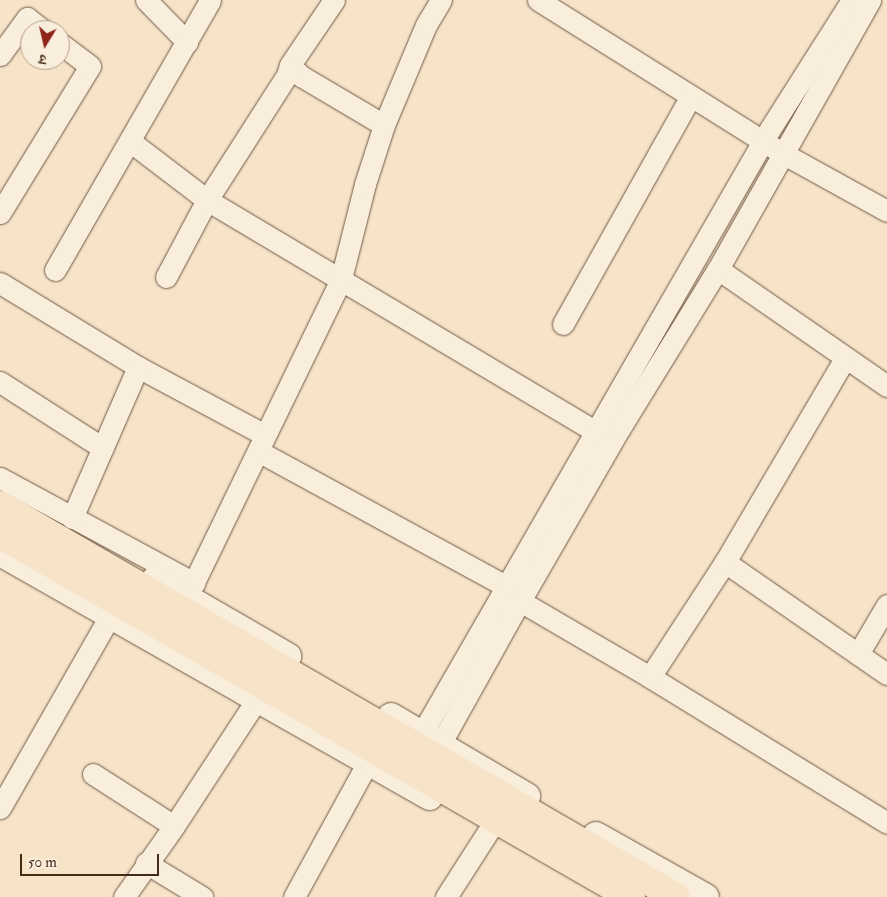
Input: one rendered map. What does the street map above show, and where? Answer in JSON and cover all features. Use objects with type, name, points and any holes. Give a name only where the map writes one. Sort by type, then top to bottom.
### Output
[{"type":"highway","points":[[0,505],[187,596],[376,747]]},
{"type":"highway","points":[[0,534],[114,609],[262,693],[376,747],[423,754],[676,897]]},
{"type":"highway","points":[[423,754],[492,824],[614,894]]},
{"type":"street","points":[[146,0],[187,42]]},
{"type":"street","points":[[56,270],[131,142],[210,0]]},
{"type":"street","points":[[166,277],[208,200],[287,74],[290,65],[334,0]]},
{"type":"street","points":[[187,596],[341,279],[365,184],[384,125],[426,25],[441,0]]},
{"type":"street","points":[[538,0],[762,141],[887,211]]},
{"type":"street","points":[[513,594],[620,428],[718,269],[870,0]]},
{"type":"street","points":[[423,754],[513,594],[594,431],[844,3]]},
{"type":"street","points":[[0,55],[20,28]]},
{"type":"street","points":[[0,213],[90,66],[70,51]]},
{"type":"street","points":[[290,65],[300,76],[384,125]]},
{"type":"street","points":[[563,324],[691,96]]},
{"type":"street","points":[[131,142],[208,200],[594,431]]},
{"type":"street","points":[[718,269],[887,386]]},
{"type":"street","points":[[0,283],[887,823]]},
{"type":"street","points":[[650,677],[725,562],[845,358]]},
{"type":"street","points":[[72,518],[138,367]]},
{"type":"street","points":[[0,382],[103,448]]},
{"type":"street","points":[[0,478],[72,518],[423,754],[553,811],[706,897]]},
{"type":"street","points":[[0,492],[187,596]]},
{"type":"street","points":[[0,553],[114,609],[0,808]]},
{"type":"street","points":[[725,562],[887,674]]},
{"type":"street","points":[[858,654],[887,605]]},
{"type":"street","points":[[124,897],[174,826],[262,693]]},
{"type":"street","points":[[294,897],[376,747],[492,824],[446,897]]},
{"type":"street","points":[[93,774],[174,826]]},
{"type":"street","points":[[146,864],[202,897]]}]
